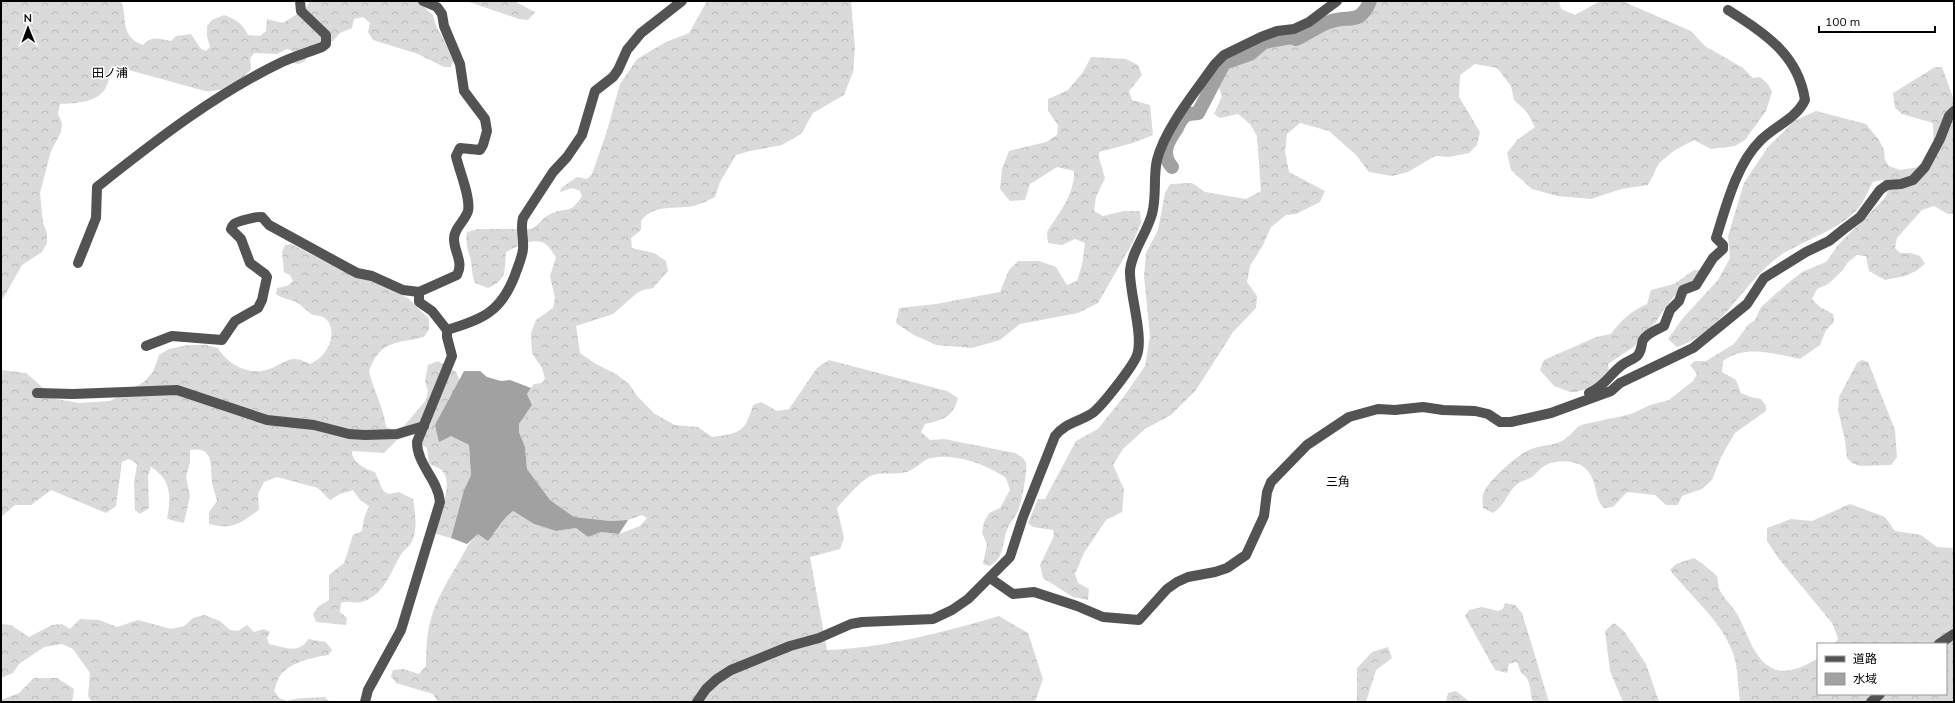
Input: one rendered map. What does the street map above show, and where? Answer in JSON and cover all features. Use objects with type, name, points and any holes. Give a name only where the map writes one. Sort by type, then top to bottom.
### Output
[{"type":"street","points":[[78,263],[96,218],[97,187],[202,108],[283,61],[322,47],[326,44],[326,35],[301,11],[300,1]]},
{"type":"street","points":[[146,346],[172,336],[222,340],[235,321],[258,308],[262,300],[267,277],[250,263],[241,239],[232,230],[232,225],[236,222],[246,221],[255,217],[262,218],[269,225],[357,273],[372,276],[403,290],[419,292],[453,278],[459,270],[460,264],[455,246],[455,234],[465,216],[468,205],[467,195],[456,156],[460,148],[480,150],[487,131],[486,119],[464,91],[460,64],[444,26],[442,14],[437,7],[423,1]]},
{"type":"street","points":[[447,330],[481,318],[501,302],[509,290],[522,257],[523,241],[521,225],[523,218],[553,172],[567,157],[582,135],[595,91],[618,70],[627,50],[640,33],[682,1]]},
{"type":"street","points":[[697,702],[706,689],[717,679],[731,670],[790,646],[819,638],[851,624],[862,622],[933,619],[952,610],[968,599],[1010,557],[1023,517],[1055,436],[1060,430],[1078,419],[1090,415],[1100,407],[1137,355],[1138,338],[1130,270],[1132,261],[1153,212],[1157,161],[1165,136],[1215,64],[1224,55],[1261,36],[1302,26],[1337,1]]},
{"type":"street","points":[[1559,410],[1562,404],[1599,388],[1606,383],[1612,374],[1624,363],[1638,356],[1642,349],[1642,341],[1647,335],[1664,326],[1670,310],[1679,301],[1683,290],[1696,285],[1713,258],[1723,249],[1723,245],[1716,238],[1728,199],[1749,154],[1760,140],[1788,119],[1805,100],[1798,74],[1787,56],[1756,28],[1728,10]]},
{"type":"street","points":[[990,578],[1013,594],[1034,592],[1077,606],[1103,618],[1139,620],[1167,589],[1177,582],[1188,577],[1227,568],[1246,555],[1264,516],[1267,492],[1272,482],[1307,445],[1349,417],[1378,409],[1395,410],[1423,407],[1443,410],[1475,411],[1488,414],[1500,422],[1528,420],[1610,391],[1620,383],[1693,348],[1747,304],[1764,278],[1806,252],[1829,241],[1860,217],[1880,190],[1887,185],[1901,184],[1913,180],[1920,174],[1940,139],[1949,116],[1954,111]]},
{"type":"street","points":[[365,702],[368,690],[401,630],[440,502],[439,490],[417,453],[417,442],[452,356],[447,337],[447,330],[432,311],[419,302],[419,292]]},
{"type":"street","points":[[37,393],[73,394],[177,390],[266,420],[314,425],[349,434],[397,434],[424,426]]},
{"type":"street","points":[[1940,643],[1954,634]]},
{"type":"street","points":[[1871,702],[1879,695]]},
{"type":"green space","points":[[1,1],[121,1],[127,32],[135,41],[143,45],[149,40],[153,39],[171,41],[176,36],[191,34],[201,49],[206,51],[210,47],[207,36],[207,26],[212,20],[224,15],[239,22],[248,35],[260,36],[266,31],[267,19],[283,23],[305,9],[309,4],[308,1],[417,1],[433,15],[436,26],[453,61],[451,67],[444,67],[418,54],[373,40],[368,32],[370,23],[363,17],[354,19],[352,28],[340,33],[333,41],[319,42],[314,46],[305,61],[299,64],[293,63],[293,51],[287,49],[277,54],[254,53],[250,59],[251,69],[247,74],[230,86],[218,90],[205,91],[114,66],[109,70],[108,83],[104,91],[99,95],[87,101],[60,104],[58,114],[62,123],[61,132],[51,151],[40,193],[43,223],[47,233],[47,243],[42,252],[22,265],[1,302]]},
{"type":"green space","points":[[466,1],[514,1],[535,12],[528,20],[519,19]]},
{"type":"green space","points":[[707,1],[851,1],[855,48],[853,72],[844,95],[813,113],[801,134],[782,145],[736,155],[720,182],[715,197],[689,207],[667,208],[653,211],[641,221],[641,230],[631,238],[632,248],[654,253],[666,261],[668,271],[653,288],[637,293],[613,314],[576,326],[580,353],[596,364],[616,374],[629,384],[638,397],[655,414],[675,425],[698,427],[712,437],[729,434],[740,430],[747,421],[753,405],[761,402],[777,411],[789,409],[817,368],[829,360],[947,391],[958,398],[950,414],[937,421],[925,424],[921,432],[930,440],[944,439],[1015,453],[1023,458],[1026,463],[1025,479],[1019,507],[1017,514],[1008,527],[1000,555],[994,563],[989,566],[983,564],[987,544],[982,533],[984,522],[989,513],[1000,508],[1010,490],[1006,478],[998,473],[980,464],[960,458],[940,457],[928,459],[907,472],[877,474],[869,477],[864,480],[837,508],[844,538],[840,549],[810,557],[827,650],[849,649],[892,643],[957,628],[999,616],[1028,633],[1043,679],[1035,702],[438,702],[433,694],[396,683],[391,676],[393,670],[403,669],[419,674],[426,666],[426,650],[430,624],[433,612],[442,591],[474,538],[478,534],[494,534],[501,520],[513,511],[534,524],[556,531],[576,528],[588,537],[601,532],[619,534],[640,526],[647,518],[642,515],[628,520],[610,521],[574,517],[550,500],[527,469],[525,447],[519,432],[519,424],[532,405],[527,394],[534,384],[542,383],[545,379],[542,368],[532,353],[531,333],[536,320],[553,308],[555,298],[550,276],[556,257],[548,246],[538,241],[533,241],[516,247],[506,252],[505,269],[502,278],[488,288],[475,283],[466,236],[467,232],[478,229],[532,229],[550,214],[568,210],[574,206],[582,196],[580,191],[572,188],[560,192],[561,188],[577,177],[587,179],[592,174],[607,131],[620,84],[637,59],[666,42],[689,33]]},
{"type":"green space","points":[[1369,1],[1559,1],[1561,9],[1575,15],[1600,1],[1622,1],[1691,31],[1705,46],[1743,68],[1753,78],[1760,77],[1768,84],[1772,92],[1766,111],[1745,140],[1735,146],[1711,149],[1694,140],[1675,150],[1659,163],[1648,185],[1621,189],[1591,199],[1557,196],[1532,189],[1511,170],[1507,153],[1517,140],[1535,127],[1527,112],[1514,100],[1511,86],[1497,68],[1475,64],[1460,75],[1459,97],[1480,132],[1477,145],[1469,153],[1449,157],[1435,156],[1408,172],[1392,176],[1369,172],[1356,155],[1329,131],[1300,123],[1287,134],[1285,152],[1289,172],[1325,191],[1320,202],[1296,214],[1286,215],[1271,227],[1263,245],[1250,266],[1247,282],[1257,296],[1256,308],[1233,332],[1196,390],[1171,415],[1145,429],[1123,449],[1113,465],[1124,489],[1122,512],[1106,520],[1084,553],[1075,574],[1078,583],[1089,589],[1088,600],[1073,597],[1043,578],[1040,565],[1054,536],[1053,530],[1033,527],[1028,523],[1038,499],[1045,499],[1076,441],[1098,429],[1125,395],[1145,366],[1150,336],[1144,276],[1146,253],[1158,230],[1165,193],[1170,184],[1192,183],[1205,192],[1246,199],[1261,191],[1257,136],[1250,124],[1238,114],[1220,118],[1214,114],[1222,96],[1217,83],[1231,65],[1250,59],[1265,47],[1289,40],[1305,42]]},
{"type":"green space","points":[[1091,57],[1126,59],[1138,65],[1142,75],[1129,91],[1132,100],[1150,105],[1153,135],[1133,143],[1099,152],[1099,158],[1105,178],[1096,197],[1094,211],[1103,216],[1124,211],[1140,211],[1141,223],[1133,242],[1098,303],[1078,313],[1020,324],[1000,340],[972,348],[936,345],[912,334],[896,323],[899,308],[936,304],[1000,292],[1009,270],[1018,261],[1039,261],[1056,267],[1067,285],[1077,281],[1082,265],[1085,243],[1075,239],[1062,245],[1048,243],[1047,232],[1069,195],[1074,179],[1074,171],[1057,167],[1030,184],[1025,200],[1010,201],[1000,189],[1002,169],[1009,151],[1046,142],[1057,135],[1058,125],[1048,111],[1048,99],[1068,90],[1083,72]]},
{"type":"green space","points":[[1935,67],[1942,67],[1954,100],[1954,214],[1948,214],[1934,206],[1922,210],[1897,238],[1895,248],[1900,253],[1910,253],[1920,256],[1925,264],[1916,271],[1905,276],[1885,280],[1869,271],[1866,256],[1857,255],[1848,262],[1843,270],[1828,284],[1817,289],[1812,299],[1820,307],[1833,314],[1834,322],[1826,330],[1820,345],[1800,359],[1770,353],[1751,352],[1741,353],[1723,361],[1722,372],[1736,380],[1741,393],[1761,399],[1766,406],[1766,411],[1735,433],[1721,457],[1712,480],[1702,489],[1682,496],[1678,505],[1666,505],[1655,495],[1627,492],[1613,507],[1604,508],[1598,499],[1593,480],[1587,470],[1573,462],[1562,461],[1544,466],[1532,477],[1518,484],[1501,506],[1493,513],[1483,508],[1483,495],[1490,483],[1510,463],[1529,450],[1560,442],[1581,425],[1631,414],[1650,405],[1669,400],[1693,381],[1697,374],[1690,365],[1695,361],[1706,361],[1734,344],[1748,325],[1755,320],[1761,307],[1802,272],[1826,262],[1838,245],[1885,198],[1888,191],[1887,182],[1881,180],[1873,182],[1861,205],[1848,218],[1784,253],[1757,276],[1722,317],[1709,329],[1694,339],[1677,347],[1668,339],[1683,318],[1718,280],[1730,258],[1728,236],[1744,183],[1768,147],[1794,121],[1816,111],[1866,124],[1879,140],[1884,150],[1885,160],[1889,166],[1900,170],[1931,165],[1934,159],[1933,123],[1902,114],[1895,108],[1893,93]]},
{"type":"green space","points":[[291,244],[356,277],[372,280],[397,292],[409,299],[429,319],[429,329],[424,337],[397,342],[384,348],[379,353],[369,371],[386,427],[395,431],[405,425],[426,400],[428,391],[425,381],[428,365],[438,361],[456,372],[460,381],[447,402],[451,436],[469,445],[471,475],[464,490],[451,538],[436,534],[435,529],[447,489],[445,474],[440,469],[429,463],[427,448],[421,444],[418,433],[397,440],[384,453],[352,451],[354,459],[360,465],[375,472],[383,491],[389,494],[399,492],[413,499],[415,531],[411,543],[402,553],[382,588],[376,594],[370,599],[362,602],[341,603],[340,612],[347,618],[346,625],[316,622],[313,614],[319,606],[329,600],[329,575],[344,563],[353,535],[362,531],[364,518],[369,506],[360,500],[353,490],[340,494],[330,500],[318,488],[277,477],[264,482],[258,494],[259,510],[246,519],[231,526],[209,524],[209,512],[217,501],[212,482],[210,458],[204,451],[190,450],[190,462],[186,477],[190,496],[184,523],[167,519],[169,496],[166,483],[158,472],[151,467],[148,476],[149,508],[140,514],[135,510],[134,484],[137,464],[129,459],[122,462],[116,506],[106,513],[51,490],[31,505],[15,505],[1,517],[1,370],[26,373],[56,399],[79,403],[110,401],[144,382],[153,372],[159,355],[169,349],[188,345],[206,345],[218,348],[232,363],[252,371],[269,369],[292,359],[310,364],[321,356],[329,345],[331,330],[329,322],[323,317],[312,315],[296,302],[276,294],[277,288],[287,286],[293,281],[290,275],[284,272],[282,252],[285,245]]},
{"type":"green space","points":[[1694,270],[1700,270],[1697,278],[1681,288],[1664,309],[1656,322],[1639,338],[1635,346],[1608,364],[1609,372],[1594,387],[1576,392],[1570,392],[1554,386],[1540,370],[1544,360],[1596,337],[1611,334],[1627,316],[1647,304],[1651,290],[1674,284]]},
{"type":"green space","points":[[1862,360],[1868,362],[1895,430],[1897,457],[1891,465],[1860,466],[1852,463],[1847,458],[1845,440],[1838,410],[1839,397],[1857,363]]},
{"type":"green space","points":[[1850,504],[1885,517],[1895,531],[1921,535],[1937,547],[1954,548],[1954,702],[1740,702],[1736,664],[1728,641],[1705,609],[1670,570],[1676,564],[1694,558],[1717,576],[1720,591],[1733,608],[1755,651],[1766,665],[1779,671],[1785,671],[1817,660],[1817,695],[1947,695],[1947,643],[1836,643],[1838,638],[1832,623],[1779,559],[1767,541],[1767,528],[1791,519],[1812,521]]},
{"type":"green space","points":[[1505,603],[1515,605],[1522,613],[1549,702],[1533,702],[1529,682],[1521,673],[1517,662],[1509,664],[1507,673],[1495,670],[1465,616],[1469,610],[1482,607],[1498,611],[1503,609]]},
{"type":"green space","points":[[204,615],[220,621],[230,630],[238,631],[247,625],[254,632],[264,629],[270,632],[267,638],[269,644],[286,648],[291,649],[300,647],[308,639],[326,642],[332,650],[328,655],[316,657],[295,664],[284,671],[277,681],[274,691],[279,698],[287,701],[301,698],[325,697],[330,702],[92,702],[88,696],[90,673],[73,649],[62,644],[44,647],[19,664],[13,673],[1,678],[1,624],[11,625],[29,637],[52,625],[62,624],[70,629],[80,619],[99,620],[117,627],[138,620],[171,629],[184,626],[193,618]]},
{"type":"green space","points":[[1614,623],[1624,631],[1646,664],[1659,702],[1623,702],[1610,671],[1605,631]]},
{"type":"green space","points":[[1388,647],[1392,658],[1376,670],[1366,702],[1355,702],[1357,700],[1357,668],[1372,652]]},
{"type":"green space","points":[[34,678],[57,678],[74,689],[72,701],[1,702],[1,700],[19,693]]},
{"type":"green space","points":[[1456,691],[1470,702],[1446,702],[1448,693]]},
{"type":"water","points":[[464,371],[480,371],[487,377],[501,381],[510,380],[531,388],[527,394],[532,405],[519,424],[519,432],[525,447],[527,469],[550,500],[574,517],[610,521],[628,520],[619,534],[601,532],[588,537],[576,528],[556,531],[534,524],[513,511],[502,522],[488,541],[478,534],[467,544],[451,538],[464,490],[471,475],[469,445],[451,436],[439,442],[435,425]]},
{"type":"waterway","points":[[1172,167],[1166,157],[1168,142],[1186,115],[1198,113],[1224,63],[1250,54],[1264,42],[1291,37],[1296,39],[1329,22],[1357,17],[1362,14],[1370,1]]},
{"type":"district","name":"田ノ浦","points":[[110,73]]},
{"type":"district","name":"三角","points":[[1338,482]]}]
